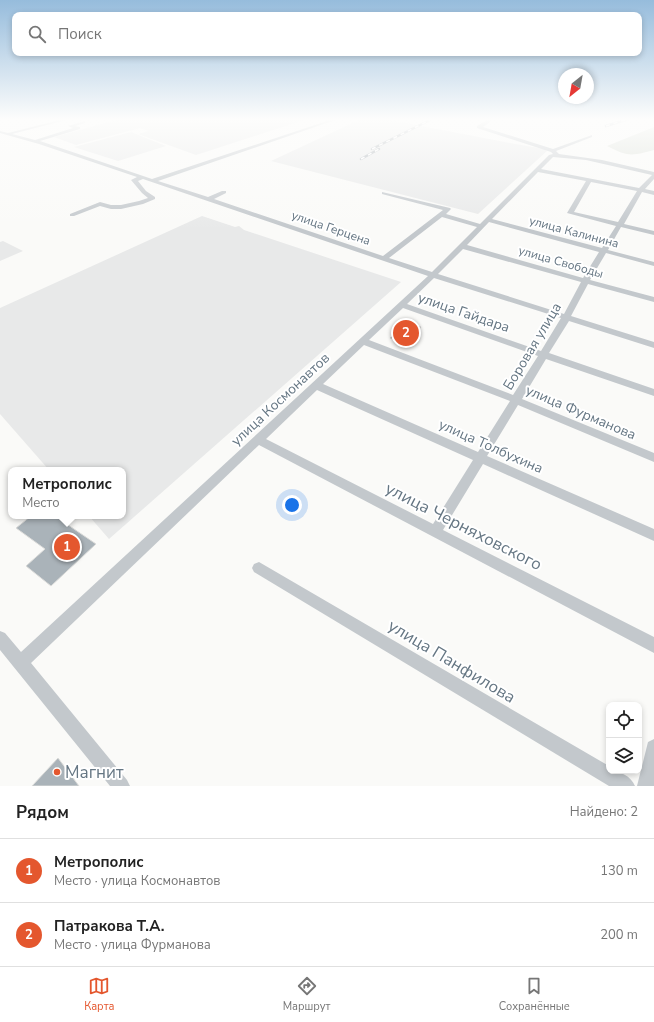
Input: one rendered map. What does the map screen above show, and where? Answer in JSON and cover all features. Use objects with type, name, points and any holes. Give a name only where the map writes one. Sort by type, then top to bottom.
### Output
[{"type":"street","name":"улица Герцена","points":[[79,156],[433,275],[654,345]]},
{"type":"street","points":[[86,158],[93,156]]},
{"type":"street","points":[[154,180],[227,156]]},
{"type":"street","name":"улица Космонавтов","points":[[20,663],[433,275],[551,156]]},
{"type":"street","points":[[569,156],[612,164],[654,175]]},
{"type":"street","points":[[538,170],[654,193]]},
{"type":"street","name":"Боровая улица","points":[[435,532],[566,318],[585,281],[641,190],[654,175]]},
{"type":"street","points":[[72,215],[100,204],[111,207],[121,207],[141,203],[153,198],[144,192],[134,180],[144,177]]},
{"type":"street","points":[[590,180],[570,213],[654,233]]},
{"type":"street","points":[[209,199],[224,192]]},
{"type":"street","points":[[384,193],[448,209],[384,258]]},
{"type":"street","name":"улица Калинина","points":[[441,215],[485,223],[654,264]]},
{"type":"street","name":"улица Свободы","points":[[462,246],[654,300]]},
{"type":"street","name":"улица Гайдара","points":[[401,305],[654,393]]},
{"type":"street","name":"улица Фурманова","points":[[363,340],[516,400],[654,458]]},
{"type":"street","name":"улица Толбухина","points":[[316,385],[654,535]]},
{"type":"street","name":"улица Черняховского","points":[[258,440],[654,644]]},
{"type":"street","name":"улица Панфилова","points":[[259,568],[626,786]]},
{"type":"street","points":[[0,638],[121,786]]},
{"type":"street","points":[[646,786],[654,748]]},
{"type":"shaded area","points":[[101,156],[135,156],[118,161]]},
{"type":"shaded area","points":[[282,156],[542,156],[478,214],[271,161]]},
{"type":"shaded area","points":[[202,216],[235,227],[239,226],[244,230],[401,282],[109,539],[92,519],[126,519],[126,467],[46,467],[0,414],[0,308]]},
{"type":"shaded area","points":[[3,241],[23,251],[0,261],[0,242]]},
{"type":"building","points":[[405,322],[421,327],[406,344],[390,338]]},
{"type":"building","points":[[27,519],[59,519],[96,544],[51,586],[26,566],[45,549],[16,528]]},
{"type":"building","name":"Магнит","points":[[58,758],[79,786],[32,786]]},
{"type":"railway","points":[[361,159],[367,156]]},
{"type":"place","name":"Патракова Т.А.","points":[[406,333]]},
{"type":"place","name":"Метрополис","points":[[67,547]]},
{"type":"place","name":"Магнит","points":[[57,772]]}]
